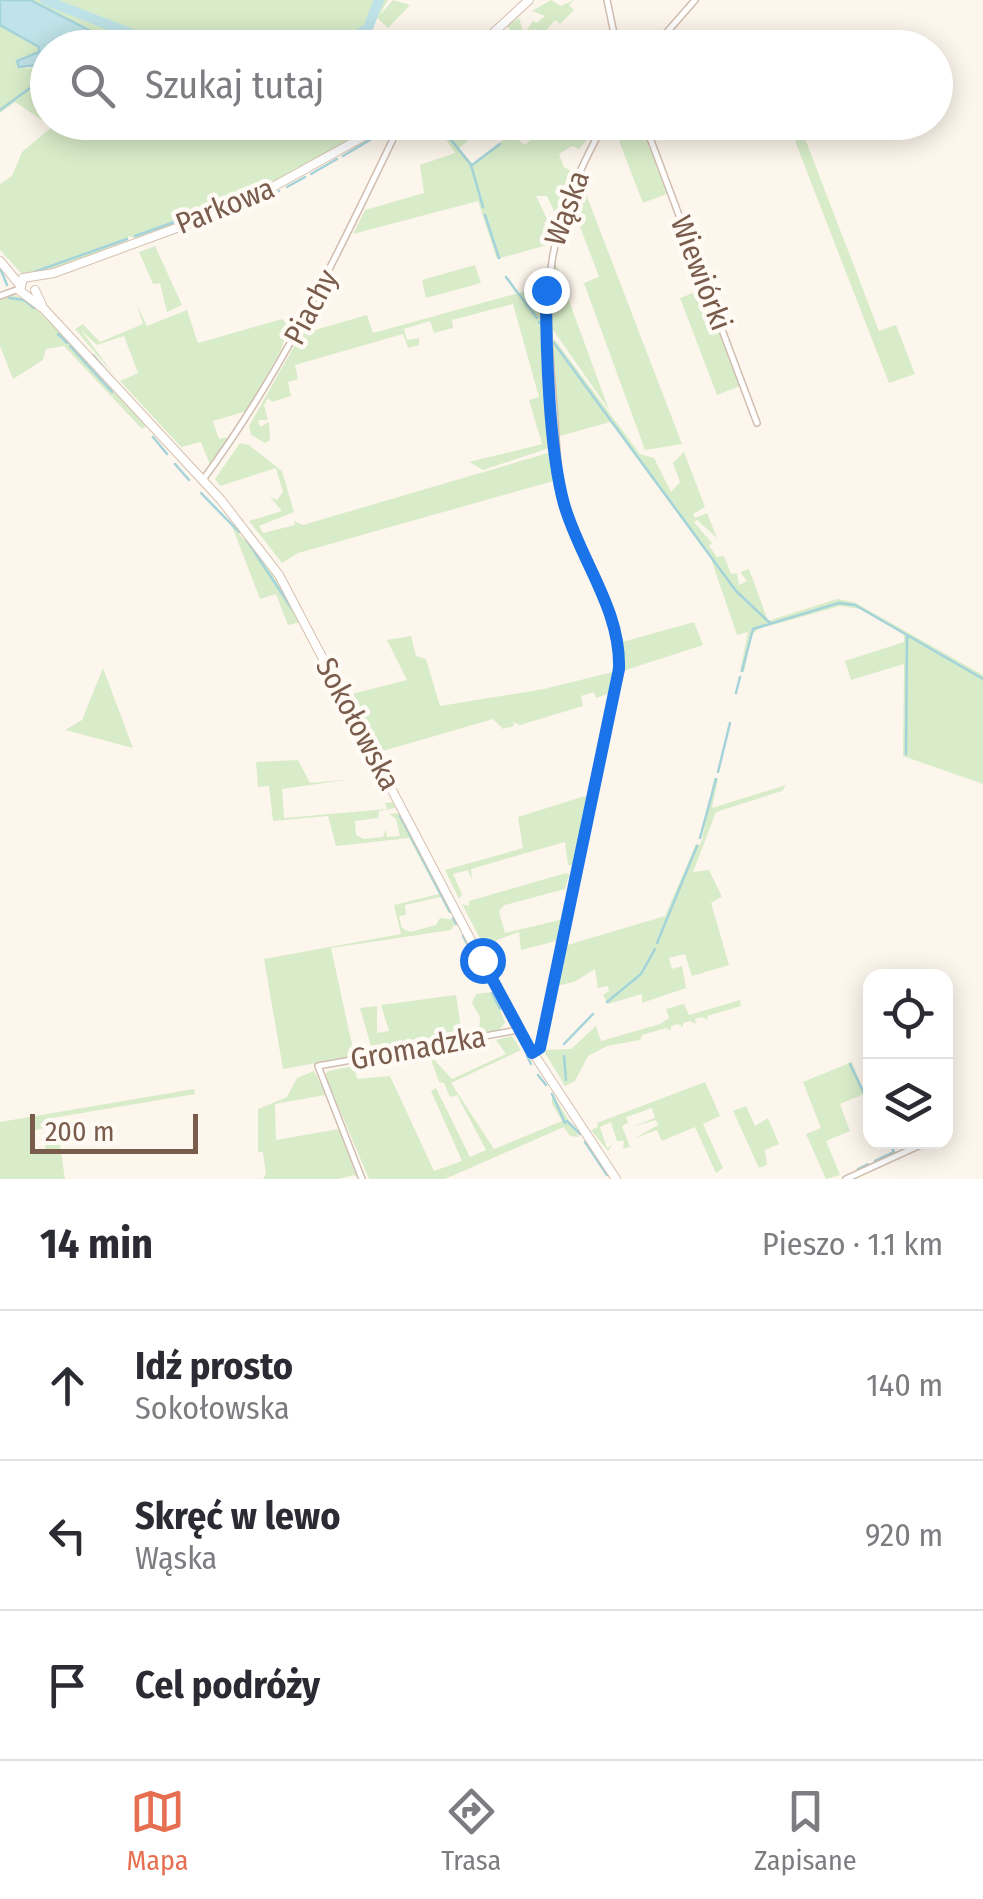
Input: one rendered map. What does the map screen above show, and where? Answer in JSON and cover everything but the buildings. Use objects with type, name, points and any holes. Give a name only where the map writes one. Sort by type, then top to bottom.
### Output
[{"type":"street","points":[[496,30],[529,0]]},
{"type":"street","points":[[607,0],[613,30]]},
{"type":"street","points":[[668,30],[695,0]]},
{"type":"street","name":"Parkowa","points":[[0,296],[251,200],[359,140]]},
{"type":"street","name":"Piachy","points":[[202,480],[266,389],[349,237],[393,140]]},
{"type":"street","name":"Wąska","points":[[532,1053],[542,1043],[619,669],[619,644],[610,614],[563,498],[547,340],[547,281],[553,244],[581,167],[595,140]]},
{"type":"street","name":"Wiewiórki","points":[[651,140],[757,423]]},
{"type":"street","points":[[2,264],[27,286]]},
{"type":"street","name":"Sokołowska","points":[[27,286],[202,480],[286,587],[518,1030],[616,1179]]},
{"type":"street","name":"Gromadzka","points":[[362,1179],[318,1066],[518,1030]]},
{"type":"street","points":[[846,1179],[911,1149]]},
{"type":"green space","points":[[30,0],[388,0],[379,16],[393,0],[410,5],[388,28],[377,18],[371,30],[88,30]]},
{"type":"green space","points":[[551,0],[561,6],[574,0],[569,5],[574,10],[560,24],[555,20],[546,30],[527,30],[533,21],[537,23],[545,16],[532,11]]},
{"type":"green space","points":[[519,18],[523,30],[510,30],[507,26]]},
{"type":"green space","points":[[0,25],[30,42],[30,55],[22,57],[26,69],[30,68],[30,112],[15,102],[0,113]]},
{"type":"green space","points":[[36,140],[355,140],[256,195],[135,238],[128,236],[128,240],[55,269],[22,274],[0,250],[0,184],[12,176],[22,152]]},
{"type":"green space","points":[[446,140],[469,140],[459,148],[473,164],[503,140],[519,140],[525,145],[530,140],[587,140],[579,149],[572,146],[559,154],[564,167],[574,173],[557,217],[547,196],[536,196],[548,221],[544,223],[551,235],[547,245],[497,259],[478,201],[353,234],[365,210],[424,193],[420,165],[455,153]]},
{"type":"green space","points":[[619,140],[646,140],[667,194],[643,203]]},
{"type":"green space","points":[[795,140],[806,140],[879,331],[896,325],[915,374],[889,383]]},
{"type":"green space","points":[[581,181],[682,444],[645,450],[584,283],[599,277],[571,203]]},
{"type":"green space","points":[[155,246],[182,305],[167,312],[160,283],[153,284],[139,252]]},
{"type":"green space","points":[[552,254],[609,410],[551,327],[550,305],[559,303],[558,298],[550,299]]},
{"type":"green space","points":[[475,265],[481,283],[426,298],[422,280]]},
{"type":"green space","points":[[544,286],[554,443],[549,448],[483,470],[469,462],[542,444],[529,400],[539,397],[513,304],[452,320],[453,328],[434,333],[430,321],[404,329],[407,340],[419,338],[419,345],[408,348],[403,334],[295,365],[298,379],[288,382],[291,396],[272,402],[268,398],[264,405],[268,420],[258,420],[260,427],[269,422],[270,440],[265,443],[251,435],[249,426],[301,334],[367,315],[373,333]]},
{"type":"green space","points":[[703,289],[740,386],[717,395],[680,298]]},
{"type":"green space","points":[[14,295],[61,333],[146,426],[142,429],[64,346],[46,349],[43,360],[13,379],[0,346],[0,300]]},
{"type":"green space","points":[[137,305],[147,326],[187,310],[198,343],[282,319],[289,325],[281,350],[247,411],[213,421],[219,439],[230,437],[210,465],[201,442],[181,447],[120,381],[138,373],[124,336],[97,345],[81,330],[114,375],[75,329],[83,324],[100,342],[143,324]]},
{"type":"green space","points":[[550,340],[555,340],[640,454],[654,458],[671,492],[680,482],[673,463],[684,452],[705,507],[693,514],[695,518],[707,513],[717,538],[697,520],[694,522],[712,543],[709,546],[717,557],[724,556],[731,574],[737,573],[739,585],[747,581],[740,572],[749,569],[768,621],[837,599],[854,602],[983,675],[983,784],[903,756],[904,664],[851,680],[845,661],[904,642],[904,634],[860,609],[840,606],[758,629],[752,635],[744,672],[740,671],[748,632],[737,635],[711,559],[610,422],[560,436]]},
{"type":"green space","points":[[240,443],[249,445],[282,471],[294,512],[259,526],[263,533],[295,525],[294,521],[303,525],[548,453],[555,459],[557,480],[298,553],[282,563],[249,521],[282,511],[270,497],[277,500],[283,492],[276,468],[220,486],[215,479]]},
{"type":"green space","points":[[232,526],[272,570],[301,622],[288,625],[276,594],[260,599]]},
{"type":"green space","points":[[694,622],[703,645],[623,671],[622,642]]},
{"type":"green space","points":[[411,636],[416,656],[426,659],[440,706],[544,689],[613,672],[612,667],[617,668],[613,692],[596,698],[594,692],[581,696],[583,706],[520,725],[513,722],[514,726],[503,729],[493,719],[383,751],[399,784],[352,694],[407,680],[387,640]]},
{"type":"green space","points":[[103,668],[133,748],[65,730],[82,720]]},
{"type":"green space","points":[[298,760],[310,783],[352,779],[282,789],[284,818],[387,809],[385,803],[394,802],[395,808],[379,811],[378,818],[355,821],[356,835],[364,839],[383,837],[386,829],[387,837],[400,836],[396,819],[389,814],[400,813],[452,911],[448,912],[441,897],[405,905],[406,915],[399,916],[402,928],[410,932],[436,925],[440,918],[457,920],[451,930],[331,948],[353,1049],[371,1046],[360,1008],[377,1006],[377,1033],[389,1031],[381,1005],[456,995],[462,1036],[479,1033],[480,1017],[472,1003],[476,994],[493,992],[505,1022],[499,1031],[384,1047],[383,1051],[283,1069],[264,959],[401,934],[394,905],[439,894],[409,838],[336,846],[328,816],[273,821],[269,786],[258,787],[256,762]]},
{"type":"green space","points":[[714,778],[718,779],[712,808],[786,785],[782,791],[716,812],[693,872],[709,870],[722,897],[711,903],[729,965],[692,976],[685,954],[669,958],[672,969],[682,966],[686,988],[642,1003],[642,994],[608,1004],[603,995],[609,991],[608,986],[598,988],[595,969],[574,982],[556,986],[564,946],[665,916],[696,844],[700,845],[702,840]]},
{"type":"green space","points":[[585,796],[589,804],[576,866],[568,865],[565,842],[471,869],[472,880],[468,870],[453,874],[462,894],[459,899],[445,870],[523,848],[518,817]]},
{"type":"green space","points":[[566,873],[574,877],[568,878],[565,889],[505,905],[499,911],[505,933],[564,919],[560,940],[521,950],[519,932],[497,940],[487,952],[462,904],[469,906],[469,901]]},
{"type":"green space","points":[[740,1000],[741,1006],[707,1016],[708,1020],[702,1017],[695,1019],[696,1024],[690,1021],[683,1023],[683,1027],[671,1026],[671,1031],[666,1028],[642,1035],[640,1040],[607,1046],[588,1056],[575,1081],[565,1086],[543,1050],[571,1049],[596,1026],[601,1041],[660,1024],[669,1018],[666,1009],[684,1004],[689,1015]]},
{"type":"green space","points":[[512,1036],[521,1050],[451,1083],[494,1149],[562,1121],[552,1104],[552,1093],[579,1137],[570,1136],[564,1127],[445,1179],[369,1179],[325,1075],[328,1071],[354,1066],[357,1079],[390,1076],[434,1171],[462,1161],[431,1091],[436,1088],[470,1157],[486,1150],[457,1095],[450,1097],[444,1083],[439,1082],[429,1054],[452,1079],[506,1054],[496,1040]]},
{"type":"green space","points":[[852,1062],[863,1094],[840,1104],[850,1131],[826,1141],[840,1175],[826,1179],[806,1134],[821,1128],[803,1082]]},
{"type":"green space","points":[[314,1071],[333,1110],[325,1095],[275,1104],[276,1140],[339,1129],[361,1179],[353,1175],[339,1179],[263,1179],[266,1174],[263,1152],[258,1152],[258,1109],[287,1097],[297,1078]]},
{"type":"green space","points":[[705,1082],[720,1116],[703,1124],[723,1168],[716,1173],[695,1127],[662,1141],[657,1130],[635,1138],[658,1125],[656,1120],[632,1127],[655,1118],[652,1108],[626,1117],[628,1123],[622,1126],[632,1152],[630,1147],[623,1149],[624,1141],[617,1141],[611,1122],[600,1127],[607,1148],[612,1145],[608,1151],[591,1130],[598,1127],[597,1123]]},
{"type":"green space","points":[[194,1089],[195,1094],[46,1119],[45,1128],[30,1131],[32,1147],[44,1153],[48,1134],[58,1131],[65,1179],[0,1179],[0,1122]]},
{"type":"green space","points":[[746,1106],[755,1126],[768,1118],[779,1144],[765,1150],[767,1165],[759,1168],[733,1111]]},
{"type":"water","points":[[0,0],[30,0],[89,30],[30,30],[30,42],[0,25]]},
{"type":"water","points":[[30,56],[30,66],[19,67],[17,61]]},
{"type":"waterway","points":[[45,0],[122,30]]},
{"type":"waterway","points":[[365,30],[379,0]]},
{"type":"waterway","points":[[0,110],[30,88]]},
{"type":"waterway","points":[[343,156],[370,140]]},
{"type":"waterway","points":[[451,140],[471,165],[483,207]]},
{"type":"waterway","points":[[472,165],[500,144]]},
{"type":"waterway","points":[[311,174],[337,159]]},
{"type":"waterway","points":[[287,187],[305,177]]},
{"type":"waterway","points":[[264,200],[279,191]]},
{"type":"waterway","points":[[135,236],[251,195]]},
{"type":"waterway","points":[[162,237],[257,203]]},
{"type":"waterway","points":[[485,215],[499,258]]},
{"type":"waterway","points":[[34,272],[127,239]]},
{"type":"waterway","points":[[0,268],[7,285]]},
{"type":"waterway","points":[[506,277],[517,292]]},
{"type":"waterway","points":[[518,293],[537,318]]},
{"type":"waterway","points":[[9,298],[24,300],[34,308]]},
{"type":"waterway","points":[[539,322],[543,327]]},
{"type":"waterway","points":[[58,334],[67,343]]},
{"type":"waterway","points":[[554,343],[736,591],[770,623]]},
{"type":"waterway","points":[[70,346],[112,392]]},
{"type":"waterway","points":[[93,355],[109,374]]},
{"type":"waterway","points":[[153,437],[167,454]]},
{"type":"waterway","points":[[175,464],[189,480]]},
{"type":"waterway","points":[[201,493],[239,532]]},
{"type":"waterway","points":[[246,539],[292,609]]},
{"type":"waterway","points":[[742,671],[753,629],[839,603],[855,605],[983,679]]},
{"type":"waterway","points":[[906,754],[907,635]]},
{"type":"waterway","points":[[324,668],[332,684]]},
{"type":"waterway","points":[[736,693],[740,677]]},
{"type":"waterway","points":[[335,691],[339,698]]},
{"type":"waterway","points":[[346,711],[360,738]]},
{"type":"waterway","points":[[718,772],[730,723]]},
{"type":"waterway","points":[[365,748],[386,789]]},
{"type":"waterway","points":[[700,838],[716,779]]},
{"type":"waterway","points":[[400,816],[450,912]]},
{"type":"waterway","points":[[657,943],[697,846]]},
{"type":"waterway","points":[[453,918],[456,924]]},
{"type":"waterway","points":[[463,936],[484,977]]},
{"type":"waterway","points":[[607,1002],[641,974],[655,949]]},
{"type":"waterway","points":[[492,993],[500,1009]]},
{"type":"waterway","points":[[564,1044],[593,1014]]},
{"type":"waterway","points":[[527,1056],[531,1064]]},
{"type":"waterway","points":[[564,1056],[566,1080]]},
{"type":"waterway","points":[[850,1064],[863,1091]]},
{"type":"waterway","points":[[538,1075],[546,1085]]},
{"type":"waterway","points":[[552,1094],[565,1123]]},
{"type":"waterway","points":[[567,1121],[580,1134]]},
{"type":"waterway","points":[[585,1142],[607,1175]]},
{"type":"waterway","points":[[875,1161],[894,1152],[892,1149]]},
{"type":"waterway","points":[[858,1169],[868,1164]]},
{"type":"route","points":[[482,960],[532,1053],[542,1043],[619,669],[619,644],[610,614],[560,487],[546,290]]}]
